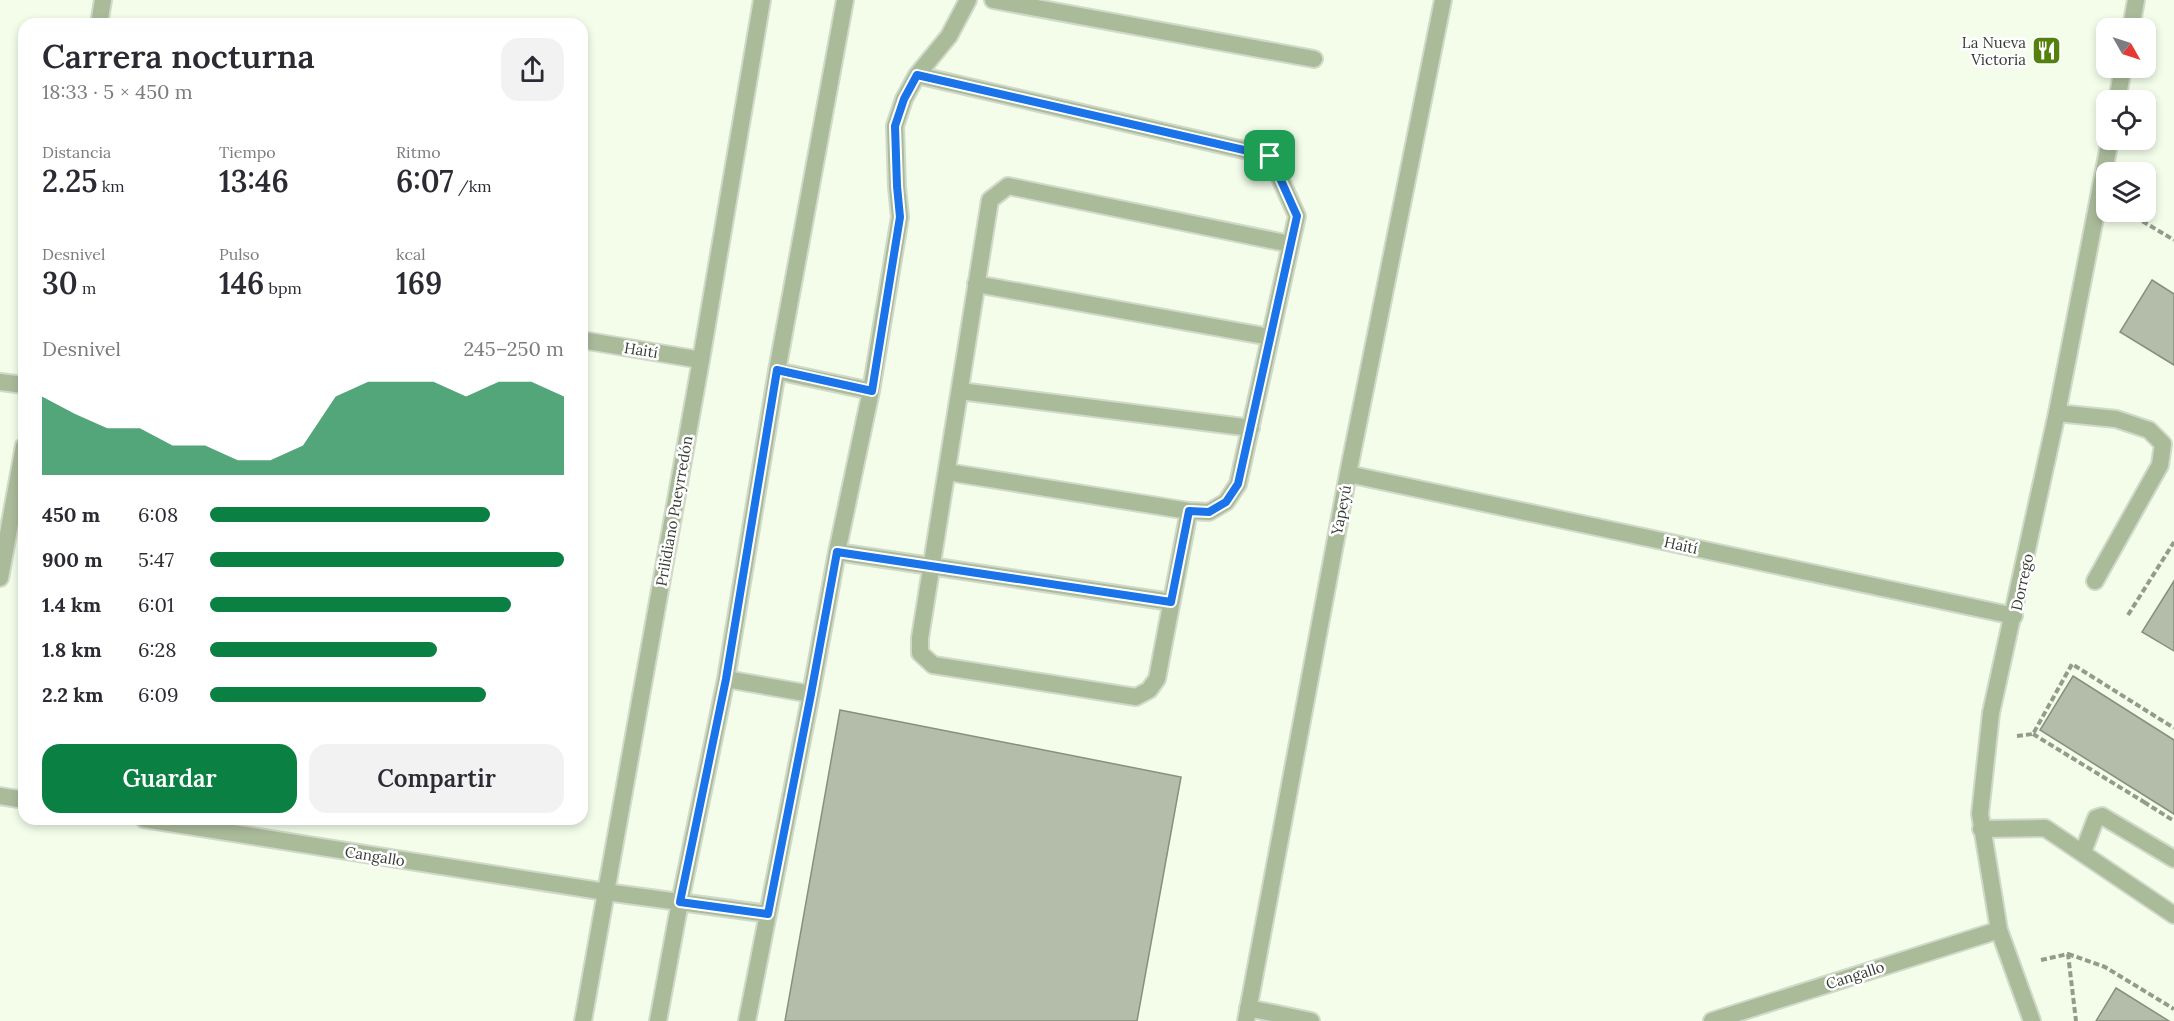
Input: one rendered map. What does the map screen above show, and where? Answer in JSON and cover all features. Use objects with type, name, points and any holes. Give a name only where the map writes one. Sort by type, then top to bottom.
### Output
[{"type":"street","points":[[100,18],[103,0]]},
{"type":"street","name":"Prilidiano Pueyrredón","points":[[583,1021],[701,360],[762,0]]},
{"type":"street","points":[[658,1021],[726,679],[777,370],[845,0]]},
{"type":"street","points":[[747,1021],[837,552],[872,391],[900,217],[895,126],[904,99],[917,75],[949,36],[968,0]]},
{"type":"street","points":[[993,0],[1314,59]]},
{"type":"street","name":"Yapeyú","points":[[1247,1014],[1348,474],[1443,0]]},
{"type":"street","points":[[2133,18],[2136,0]]},
{"type":"street","points":[[917,75],[1270,156],[1297,216],[1238,484],[1226,502],[1209,512],[1189,511],[947,472]]},
{"type":"street","name":"Dorrego","points":[[2032,1021],[1999,930],[1980,814],[1992,714],[2057,413],[2108,150]]},
{"type":"street","points":[[1189,511],[1157,679],[1149,690],[1136,697],[933,665],[920,653],[920,638],[990,200],[1008,186],[1290,244]]},
{"type":"street","points":[[976,284],[1270,337]]},
{"type":"street","name":"Haití","points":[[588,341],[701,360]]},
{"type":"street","points":[[777,370],[872,391]]},
{"type":"street","points":[[0,382],[18,385]]},
{"type":"street","points":[[960,390],[1251,428]]},
{"type":"street","points":[[2057,413],[2116,419],[2149,430],[2163,444],[2160,465],[2095,581]]},
{"type":"street","name":"Haití","points":[[1348,474],[2014,616]]},
{"type":"street","points":[[0,578],[18,479]]},
{"type":"street","points":[[837,552],[1171,602]]},
{"type":"street","points":[[726,679],[811,694]]},
{"type":"street","points":[[0,796],[18,799]]},
{"type":"street","points":[[2083,852],[2096,818],[2102,816],[2174,859]]},
{"type":"street","name":"Cangallo","points":[[182,825],[606,892],[768,914]]},
{"type":"street","points":[[1981,829],[2045,828],[2174,915]]},
{"type":"street","name":"Cangallo","points":[[1712,1021],[1999,930]]},
{"type":"street","points":[[1247,1014],[1311,1021]]},
{"type":"path","points":[[2144,222],[2174,240]]},
{"type":"path","points":[[2128,615],[2174,542]]},
{"type":"path","points":[[2032,734],[2072,664],[2174,728]]},
{"type":"path","points":[[2008,737],[2032,734],[2144,802]]},
{"type":"path","points":[[2068,954],[2076,1021]]},
{"type":"path","points":[[2012,967],[2068,954],[2105,967],[2174,1009]]},
{"type":"building","points":[[2152,280],[2174,294],[2174,365],[2120,332]]},
{"type":"building","points":[[2174,581],[2174,651],[2142,632]]},
{"type":"building","points":[[2073,676],[2174,740],[2174,814],[2040,730]]},
{"type":"building","points":[[840,710],[1181,777],[1137,1021],[785,1021]]},
{"type":"building","points":[[2116,988],[2169,1021],[2096,1021]]},
{"type":"place","name":"La Nueva Victoria","points":[[2047,51]]},
{"type":"route","points":[[917,75],[1270,156],[1297,216],[1238,484],[1226,502],[1209,512],[1189,511],[1171,602],[837,552],[768,914],[680,902],[726,679],[777,370],[872,391],[900,217],[895,126],[904,99],[917,75]]}]
